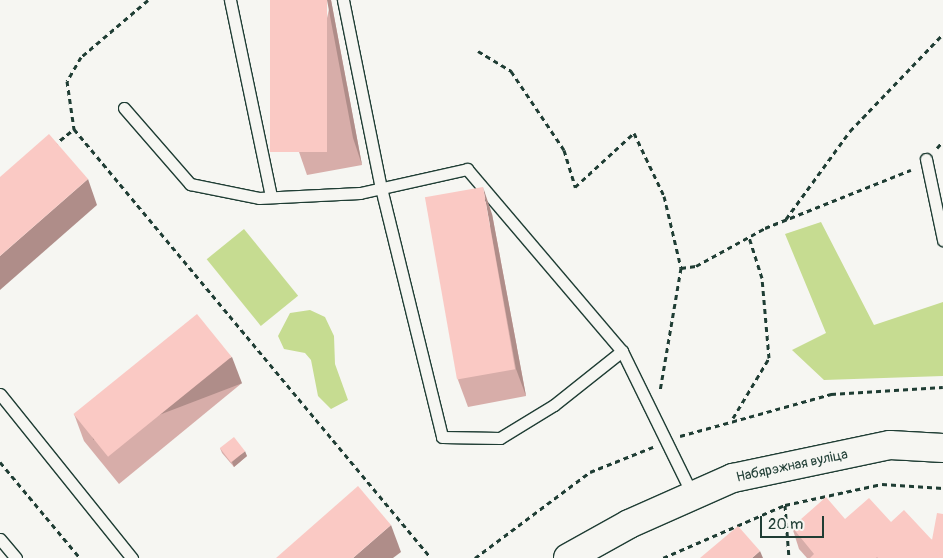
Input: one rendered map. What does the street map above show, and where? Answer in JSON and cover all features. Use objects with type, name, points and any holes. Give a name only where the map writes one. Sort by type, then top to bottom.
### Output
[{"type":"main road","name":"Набярэжная вуліца","points":[[568,558],[693,496],[734,478],[882,447],[943,448]]},
{"type":"lane","points":[[230,0],[272,197]]},
{"type":"lane","points":[[343,0],[381,188],[442,437],[500,438],[554,405],[622,351]]},
{"type":"lane","points":[[124,108],[190,184],[272,197],[381,188],[467,169],[622,351],[693,496]]},
{"type":"lane","points":[[926,159],[943,240]]},
{"type":"lane","points":[[0,394],[132,558]]},
{"type":"lane","points":[[0,538],[16,558]]},
{"type":"path","points":[[148,0],[81,57],[67,82],[74,129],[431,558]]},
{"type":"path","points":[[786,219],[850,131],[943,34]]},
{"type":"path","points":[[478,51],[511,71],[564,150],[575,187],[634,132],[664,196],[681,268],[655,419]]},
{"type":"path","points":[[44,154],[74,129]]},
{"type":"path","points":[[681,268],[696,266],[786,219],[907,173],[926,159],[943,141]]},
{"type":"path","points":[[733,418],[769,358],[762,278],[749,237]]},
{"type":"path","points":[[475,558],[590,472],[666,441],[733,418],[831,394],[943,387]]},
{"type":"path","points":[[0,462],[80,558]]},
{"type":"path","points":[[663,558],[785,505],[882,484],[943,488]]},
{"type":"path","points":[[785,505],[789,558]]},
{"type":"green space","points":[[821,222],[874,325],[943,302],[943,376],[824,380],[792,350],[826,333],[785,234]]},
{"type":"green space","points":[[244,229],[298,296],[261,326],[207,259]]},
{"type":"green space","points":[[310,310],[325,317],[334,336],[335,364],[348,400],[331,409],[318,396],[311,360],[305,353],[284,349],[278,336],[290,313]]},
{"type":"building","points":[[270,0],[327,0],[327,152],[270,152]]},
{"type":"building","points":[[49,134],[88,179],[0,256],[0,177]]},
{"type":"building","points":[[483,187],[515,369],[457,379],[425,197]]},
{"type":"building","points":[[197,314],[232,357],[108,457],[73,414]]},
{"type":"building","points":[[234,437],[245,451],[231,462],[220,448]]},
{"type":"building","points":[[358,486],[391,525],[353,558],[276,558]]},
{"type":"building","points":[[826,497],[845,519],[869,498],[891,522],[904,510],[932,540],[937,513],[943,514],[943,558],[810,558],[814,554],[792,527]]},
{"type":"building","points":[[738,526],[760,551],[752,558],[700,558]]}]
